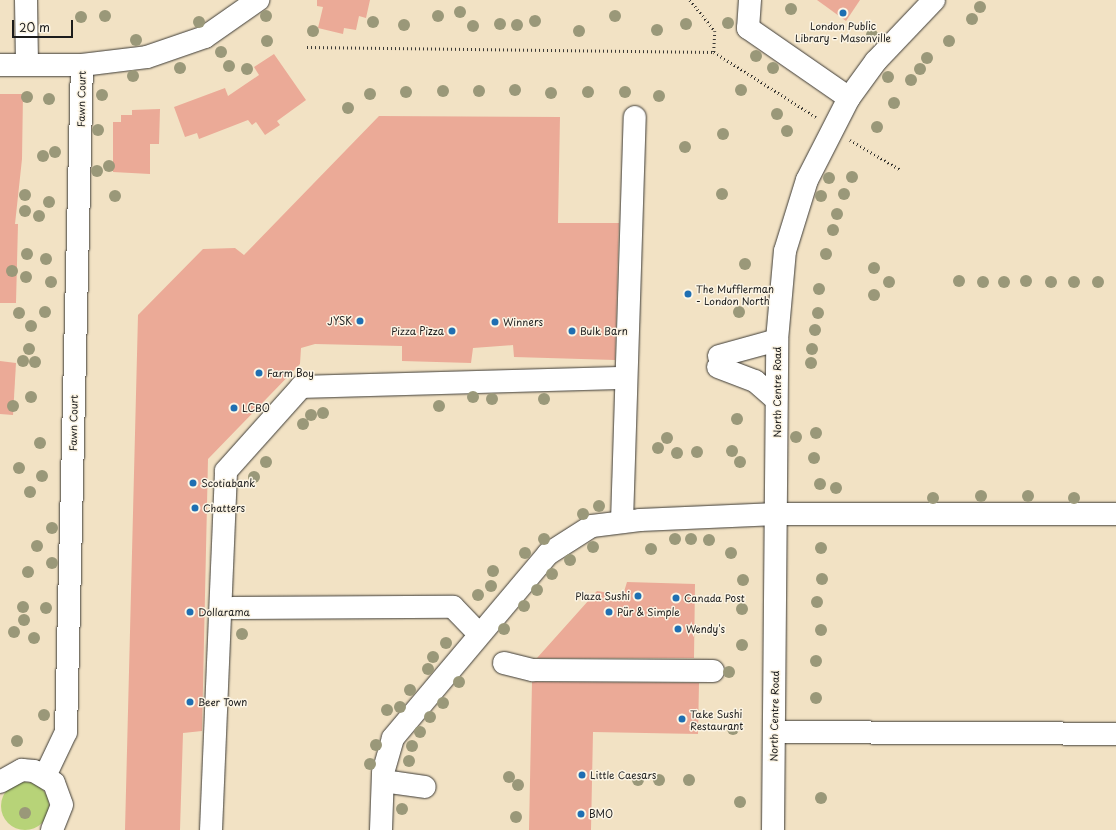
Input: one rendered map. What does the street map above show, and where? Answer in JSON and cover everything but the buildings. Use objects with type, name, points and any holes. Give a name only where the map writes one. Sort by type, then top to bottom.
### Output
[{"type":"street","points":[[26,0],[27,64]]},
{"type":"street","points":[[0,64],[82,65],[147,57],[205,37],[258,0]]},
{"type":"street","points":[[750,0],[748,28],[849,98]]},
{"type":"street","name":"North Centre Road","points":[[773,830],[777,514],[777,340],[785,251],[807,180],[832,128],[849,98],[876,61],[934,0]]},
{"type":"street","name":"Fawn Court","points":[[45,776],[66,732],[82,65]]},
{"type":"street","points":[[622,522],[635,117]]},
{"type":"street","points":[[776,399],[755,381],[719,361],[777,340]]},
{"type":"street","points":[[211,830],[226,471],[301,387],[626,378]]},
{"type":"street","points":[[381,830],[383,781],[393,738],[478,633],[548,554],[592,526],[622,522],[777,514],[1116,514]]},
{"type":"street","points":[[233,608],[453,607],[478,633]]},
{"type":"street","points":[[504,664],[533,670],[713,672]]},
{"type":"street","points":[[774,732],[1116,734]]},
{"type":"street","points":[[0,782],[22,770],[45,776],[60,794],[62,805],[52,830]]},
{"type":"street","points":[[383,781],[425,787]]},
{"type":"path","points":[[690,0],[715,31],[714,52]]},
{"type":"path","points":[[307,47],[714,52],[832,128],[901,170]]},
{"type":"green space","points":[[20,782],[30,782],[42,789],[49,801],[49,811],[42,823],[30,830],[20,830],[12,826],[5,819],[1,811],[1,801],[5,793],[12,786]]},
{"type":"place","name":"London Public Library - Masonville","points":[[843,13]]},
{"type":"place","name":"The Mufflerman - London North","points":[[688,294]]},
{"type":"place","name":"JYSK","points":[[360,321]]},
{"type":"place","name":"Winners","points":[[495,322]]},
{"type":"place","name":"Pizza Pizza","points":[[452,331]]},
{"type":"place","name":"Bulk Barn","points":[[572,331]]},
{"type":"place","name":"Farm Boy","points":[[259,373]]},
{"type":"place","name":"LCBO","points":[[234,408]]},
{"type":"place","name":"Scotiabank","points":[[193,483]]},
{"type":"place","name":"Chatters","points":[[195,508]]},
{"type":"place","name":"Plaza Sushi","points":[[638,596]]},
{"type":"place","name":"Canada Post","points":[[676,598]]},
{"type":"place","name":"Dollarama","points":[[190,612]]},
{"type":"place","name":"Pür & Simple","points":[[609,612]]},
{"type":"place","name":"Wendy's","points":[[678,629]]},
{"type":"place","name":"Beer Town","points":[[190,702]]},
{"type":"place","name":"Take Sushi Restaurant","points":[[682,719]]},
{"type":"place","name":"Little Caesars","points":[[582,775]]},
{"type":"place","name":"BMO","points":[[581,814]]}]
